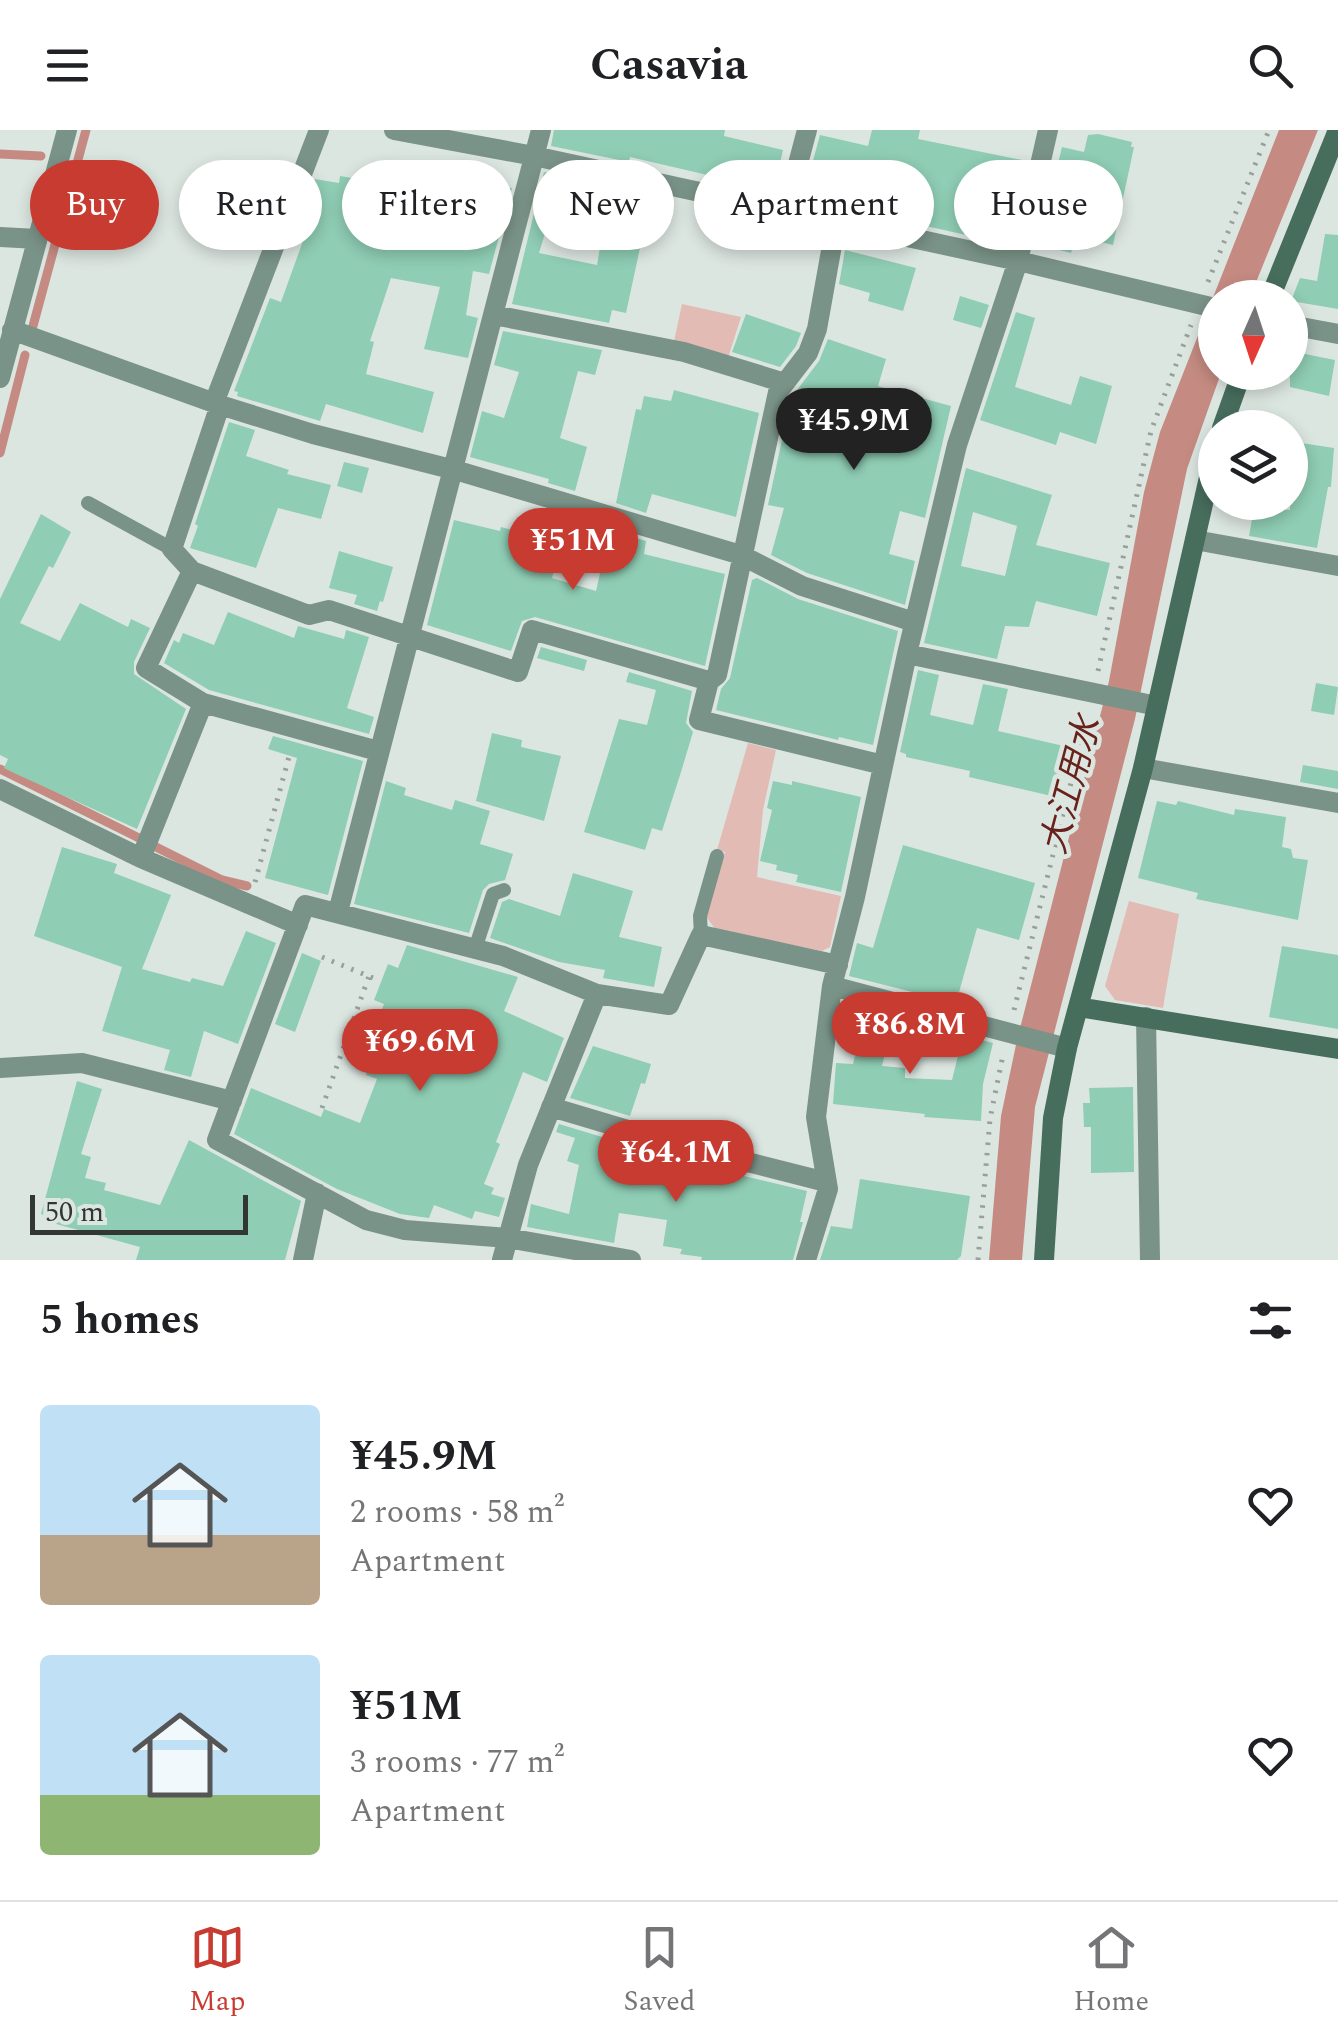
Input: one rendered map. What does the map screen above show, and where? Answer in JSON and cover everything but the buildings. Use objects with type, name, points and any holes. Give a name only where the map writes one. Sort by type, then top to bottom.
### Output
[{"type":"street","points":[[58,160],[66,130]]},
{"type":"street","points":[[319,130],[217,404],[172,549],[192,572],[309,615],[329,610],[518,672],[532,630],[709,681]]},
{"type":"street","points":[[394,130],[534,156],[694,192]]},
{"type":"street","points":[[338,912],[541,130]]},
{"type":"street","points":[[799,160],[807,130]]},
{"type":"street","points":[[806,1260],[828,1189],[816,1117],[835,975],[957,445],[1018,260],[1048,130]]},
{"type":"street","points":[[1277,280],[1338,130]]},
{"type":"street","points":[[0,237],[30,238]]},
{"type":"street","points":[[934,243],[1198,304]]},
{"type":"street","points":[[0,378],[34,250]]},
{"type":"street","points":[[831,250],[808,352],[778,392],[717,675],[709,681],[699,720],[883,765]]},
{"type":"street","points":[[494,316],[684,352],[785,383]]},
{"type":"street","points":[[1308,328],[1338,334]]},
{"type":"street","points":[[12,330],[313,434],[455,470],[741,554],[802,586],[914,622]]},
{"type":"street","points":[[1044,1260],[1060,1047],[1078,1007],[1142,768],[1150,704],[1199,520]]},
{"type":"street","points":[[1195,540],[1338,566]]},
{"type":"street","points":[[192,572],[146,668],[203,704],[378,750]]},
{"type":"street","points":[[906,654],[1150,704]]},
{"type":"street","points":[[141,858],[203,704]]},
{"type":"street","points":[[1142,768],[1338,803]]},
{"type":"street","points":[[0,790],[141,858],[298,925]]},
{"type":"street","points":[[631,1260],[508,1238],[405,1230],[366,1220],[218,1140],[305,905],[503,956],[597,994],[668,1006],[701,935],[1060,1047]]},
{"type":"street","points":[[502,1260],[528,1164],[597,994]]},
{"type":"street","points":[[1078,1007],[1338,1049]]},
{"type":"street","points":[[1146,1018],[1150,1260]]},
{"type":"street","points":[[0,1068],[82,1063],[232,1102]]},
{"type":"street","points":[[551,1107],[666,1142],[826,1182]]},
{"type":"street","points":[[303,1260],[317,1194]]},
{"type":"lane","points":[[88,503],[172,549]]},
{"type":"lane","points":[[701,935],[700,916],[718,856]]},
{"type":"lane","points":[[475,948],[493,894],[504,890]]},
{"type":"path","points":[[248,904],[296,730]]},
{"type":"path","points":[[322,957],[378,980]]},
{"type":"path","points":[[322,1108],[369,976]]},
{"type":"shaded area","points":[[1279,130],[1318,130],[1257,280],[1220,280]]},
{"type":"shaded area","points":[[682,304],[741,317],[728,358],[673,346]]},
{"type":"shaded area","points":[[1198,336],[1198,390],[1215,390],[1208,410],[1198,410],[1198,438],[1187,469],[1135,719],[1035,1107],[1022,1260],[989,1260],[1001,1116],[1109,681],[1144,492],[1160,432]]},
{"type":"shaded area","points":[[748,743],[776,750],[763,810],[757,877],[841,896],[830,947],[822,951],[715,929],[705,915],[725,852],[717,850]]},
{"type":"shaded area","points":[[1129,901],[1179,914],[1163,1008],[1115,1000],[1105,986]]},
{"type":"waterway","points":[[33,326],[86,130]]},
{"type":"waterway","points":[[0,154],[41,156]]},
{"type":"waterway","points":[[0,453],[25,355]]},
{"type":"waterway","points":[[0,769],[139,838]]},
{"type":"waterway","points":[[154,846],[222,880],[247,886]]},
{"type":"water label","name":"大江用水","points":[[1070,785]]}]
